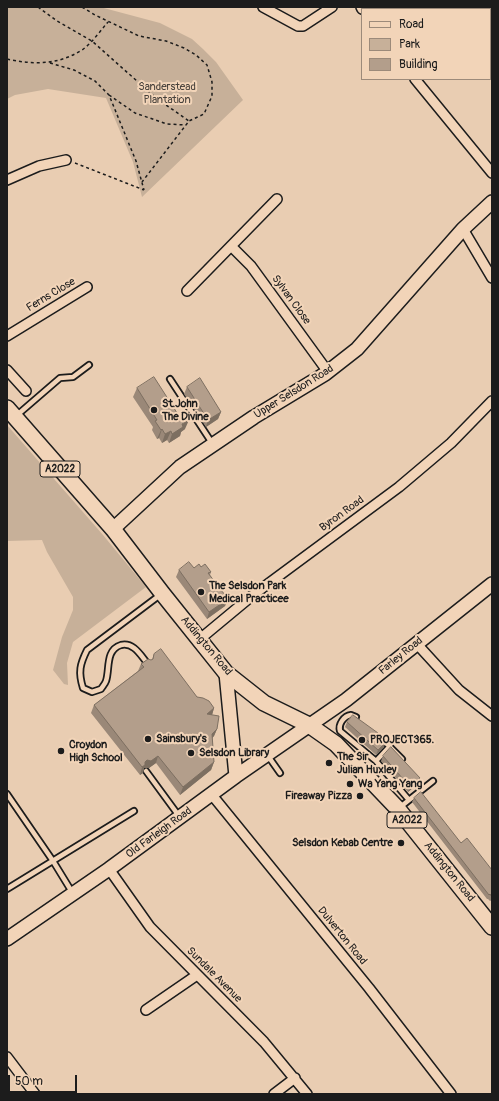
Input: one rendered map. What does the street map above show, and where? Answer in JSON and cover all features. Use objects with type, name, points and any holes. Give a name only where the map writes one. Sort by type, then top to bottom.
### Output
[{"type":"main road","name":"Addington Road","points":[[11,412],[113,529],[162,594],[226,673],[264,703],[309,725],[334,734],[336,744],[404,804],[492,927]]},
{"type":"street","points":[[263,7],[287,21],[298,26],[303,26],[332,7]]},
{"type":"street","points":[[416,80],[492,173]]},
{"type":"street","points":[[7,180],[39,166],[66,160]]},
{"type":"street","points":[[187,290],[277,199]]},
{"type":"street","name":"Upper Selsdon Road","points":[[113,529],[180,467],[254,417],[328,372],[356,349],[463,229],[492,202]]},
{"type":"street","points":[[463,229],[492,278]]},
{"type":"street","name":"Sylvan Close","points":[[231,246],[251,266],[328,372]]},
{"type":"street","name":"Ferns Close","points":[[7,336],[87,287]]},
{"type":"street","points":[[7,370],[26,390]]},
{"type":"street","name":"Byron Road","points":[[200,639],[253,595],[399,487],[451,443],[492,401]]},
{"type":"street","name":"Farley Road","points":[[309,725],[346,700],[492,584]]},
{"type":"street","points":[[416,643],[459,690],[492,716]]},
{"type":"street","points":[[226,673],[236,776]]},
{"type":"street","name":"Old Farleigh Road","points":[[7,939],[109,870],[236,776],[309,725]]},
{"type":"street","name":"Dulverton Road","points":[[212,795],[369,988],[451,1094]]},
{"type":"street","name":"Sundale Avenue","points":[[109,870],[150,927],[264,1042],[307,1094]]},
{"type":"street","points":[[146,1010],[197,975]]},
{"type":"street","points":[[7,1057],[34,1094]]},
{"type":"street","points":[[274,1094],[295,1078]]},
{"type":"lane","points":[[11,412],[60,378],[73,377],[89,365]]},
{"type":"lane","points":[[170,379],[213,445]]},
{"type":"lane","points":[[148,664],[135,648],[125,644],[117,646],[111,654],[108,662],[106,682],[101,689],[92,692],[83,688],[80,679],[80,663],[87,650],[162,594]]},
{"type":"lane","points":[[360,720],[353,715],[348,716],[340,724],[339,729],[334,734],[376,761],[404,804],[433,781]]},
{"type":"lane","points":[[379,735],[405,762]]},
{"type":"lane","points":[[376,761],[390,746]]},
{"type":"lane","points":[[267,755],[280,773]]},
{"type":"lane","points":[[146,771],[181,817]]},
{"type":"lane","points":[[7,794],[53,861],[72,894]]},
{"type":"lane","points":[[7,889],[134,811]]},
{"type":"path","points":[[38,7],[57,21],[92,41],[156,98],[189,121]]},
{"type":"path","points":[[82,7],[108,22],[139,36],[184,48],[196,55],[207,65],[212,82],[212,96],[204,114],[189,121],[142,182]]},
{"type":"path","points":[[50,63],[83,49],[108,22]]},
{"type":"path","points":[[7,59],[27,63],[50,63],[74,70],[95,81],[110,95],[134,113],[167,124],[186,125]]},
{"type":"path","points":[[66,160],[144,190],[136,161],[110,95]]},
{"type":"green space","name":"Sanderstead Plantation","points":[[7,7],[100,7],[160,23],[192,39],[203,49],[216,62],[243,100],[142,197],[133,162],[106,98],[48,89],[15,95],[7,99]]},
{"type":"green space","points":[[7,425],[103,535],[146,587],[73,642],[67,663],[68,685],[64,684],[53,670],[62,637],[73,610],[73,597],[47,552],[42,540],[7,541]]},
{"type":"building","points":[[154,377],[179,416],[184,413],[189,420],[182,424],[183,427],[172,434],[171,431],[165,434],[162,429],[161,430],[155,421],[157,420],[137,388]]},
{"type":"building","points":[[200,378],[221,412],[208,420],[187,387]]},
{"type":"building","name":"The Selsdon Park Medical Practicee","points":[[189,562],[194,568],[199,564],[201,567],[205,564],[211,572],[208,573],[228,599],[209,612],[179,570]]},
{"type":"building","name":"Sainsbury's","points":[[161,649],[197,697],[209,701],[214,708],[207,714],[219,716],[217,729],[212,734],[214,762],[183,787],[158,756],[151,761],[147,760],[145,765],[142,767],[94,705],[144,667],[141,664],[148,659],[153,659],[154,654]]},
{"type":"building","points":[[353,715],[378,733],[386,742],[378,750],[347,722]]},
{"type":"building","points":[[391,747],[420,778],[410,787],[383,756]]},
{"type":"building","points":[[421,792],[461,843],[467,838],[492,870],[492,897],[414,798]]},
{"type":"place","name":"St.John The Divine","points":[[154,410]]},
{"type":"place","name":"The Selsdon Park Medical Practicee","points":[[201,592]]},
{"type":"place","name":"Sainsbury's","points":[[148,739]]},
{"type":"place","name":"PROJECT365.","points":[[362,740]]},
{"type":"place","name":"Croydon High School","points":[[61,751]]},
{"type":"place","name":"Selsdon Library","points":[[191,753]]},
{"type":"place","name":"The Sir Julian Huxley","points":[[329,763]]},
{"type":"place","name":"Wa Yang Yang","points":[[350,784]]},
{"type":"place","name":"Fireaway Pizza","points":[[360,796]]},
{"type":"place","name":"Selsdon Kebab Centre","points":[[401,843]]}]
